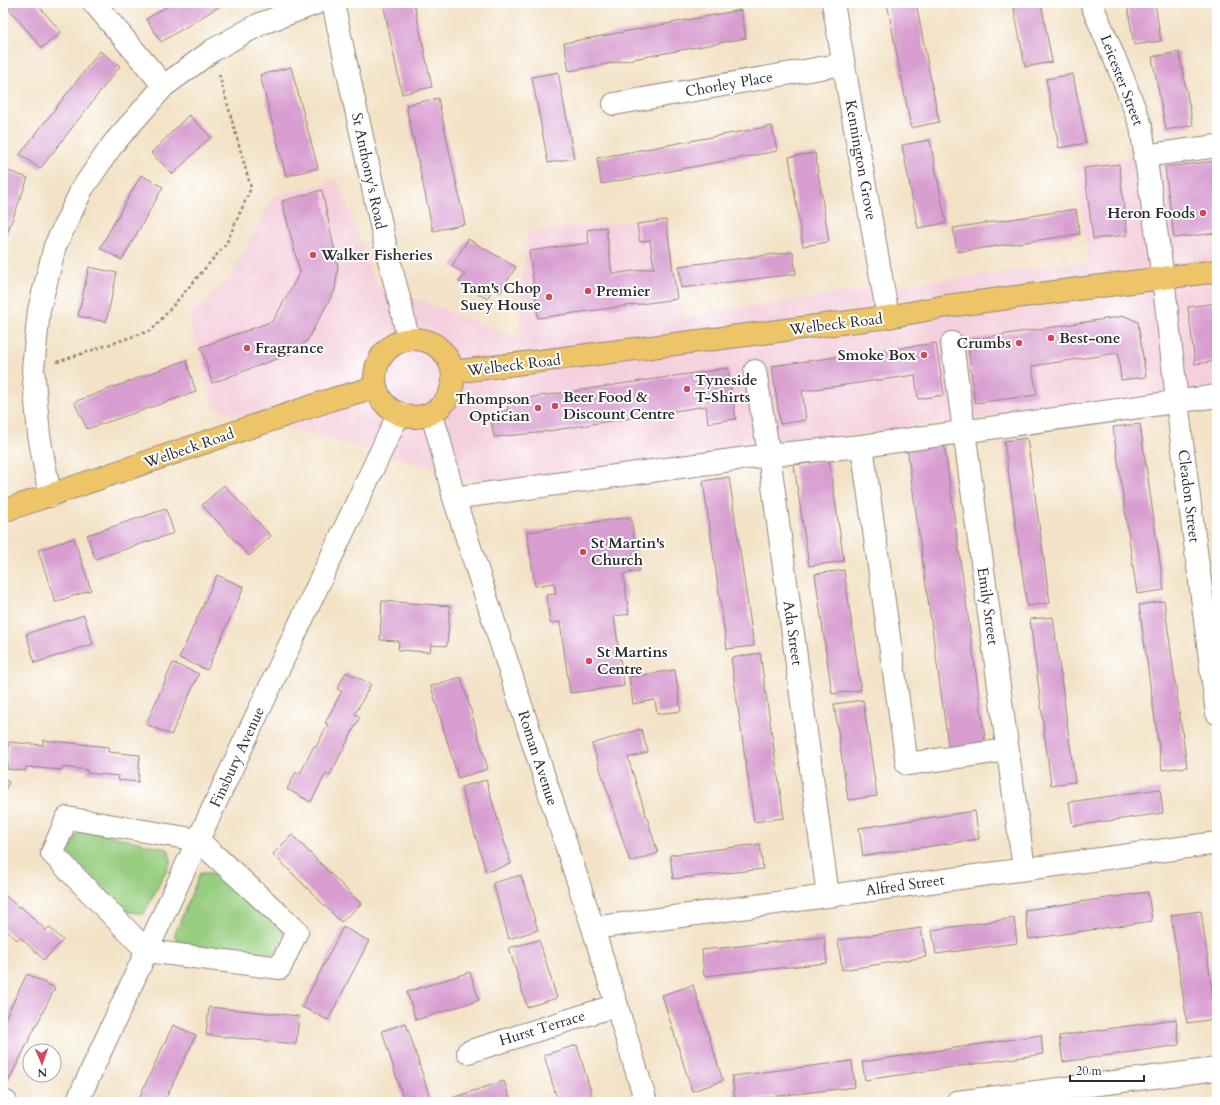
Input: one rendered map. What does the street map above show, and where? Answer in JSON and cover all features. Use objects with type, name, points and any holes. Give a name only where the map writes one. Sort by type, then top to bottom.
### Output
[{"type":"main road","name":"Welbeck Road","points":[[453,372],[888,317],[947,306],[1217,271]]},
{"type":"main road","points":[[408,339],[428,341],[437,346],[445,353],[453,372],[451,392],[442,404],[431,413],[420,416],[409,416],[391,409],[379,396],[376,387],[375,374],[378,362],[385,351],[395,343],[408,339]]},
{"type":"main road","name":"Welbeck Road","points":[[3,512],[333,399],[376,387]]},
{"type":"street","points":[[94,3],[164,86]]},
{"type":"street","points":[[50,496],[39,435],[34,370],[39,310],[55,246],[82,189],[113,144],[164,86],[212,50],[260,24],[317,3]]},
{"type":"street","name":"St Anthony's Road","points":[[333,3],[384,240],[408,339]]},
{"type":"street","name":"Kennington Grove","points":[[832,3],[888,317]]},
{"type":"street","name":"Leicester Street","points":[[1091,3],[1122,76],[1140,126],[1163,278]]},
{"type":"street","name":"Chorley Place","points":[[614,104],[844,64]]},
{"type":"street","points":[[1144,156],[1217,146]]},
{"type":"street","name":"Cleadon Street","points":[[1163,278],[1177,402],[1217,713]]},
{"type":"street","name":"Emily Street","points":[[952,343],[1024,869]]},
{"type":"street","name":"Ada Street","points":[[755,371],[769,455],[828,896]]},
{"type":"street","points":[[454,498],[769,455],[862,446],[1217,396]]},
{"type":"street","name":"Finsbury Avenue","points":[[77,1102],[198,840],[399,413]]},
{"type":"street","name":"Roman Avenue","points":[[431,413],[454,498],[593,928],[646,1102]]},
{"type":"street","points":[[862,446],[907,764],[1008,750]]},
{"type":"street","points":[[68,818],[198,840],[297,931],[280,968],[147,951],[52,853],[68,818]]},
{"type":"street","name":"Alfred Street","points":[[593,928],[1217,843]]},
{"type":"street","name":"Hurst Terrace","points":[[468,1052],[617,1005]]},
{"type":"street","points":[[957,1102],[1217,1069]]},
{"type":"path","points":[[34,370],[152,330],[226,244],[251,188],[212,50]]},
{"type":"shaded area","points":[[1217,151],[1217,386],[490,484],[213,407],[189,316],[230,278],[272,197],[338,180],[375,283],[518,338],[527,232],[663,218],[684,317],[864,289],[1088,262],[1076,163]]},
{"type":"green space","points":[[80,829],[168,849],[171,861],[144,914],[125,911],[68,853]]},
{"type":"green space","points":[[200,873],[217,873],[284,930],[276,955],[184,945],[174,936]]},
{"type":"building","points":[[4,3],[36,3],[61,32],[42,48]]},
{"type":"building","points":[[173,3],[225,3],[161,42],[146,19]]},
{"type":"building","points":[[383,3],[414,3],[432,87],[402,94]]},
{"type":"building","points":[[887,3],[916,3],[939,122],[911,128]]},
{"type":"building","points":[[1013,3],[1041,3],[1052,62],[1025,67]]},
{"type":"building","points":[[1127,3],[1155,3],[1161,41],[1134,45]]},
{"type":"building","points":[[741,10],[746,38],[569,71],[564,43]]},
{"type":"building","points":[[100,51],[120,66],[40,169],[20,154]]},
{"type":"building","points":[[1179,52],[1193,125],[1166,130],[1152,57]]},
{"type":"building","points":[[291,67],[318,168],[286,176],[260,75]]},
{"type":"building","points":[[558,72],[574,158],[548,163],[532,77]]},
{"type":"building","points":[[1073,74],[1086,143],[1059,148],[1046,79]]},
{"type":"building","points":[[438,98],[465,224],[433,231],[406,105]]},
{"type":"building","points":[[189,115],[211,137],[173,174],[151,153]]},
{"type":"building","points":[[772,126],[777,151],[601,184],[597,158]]},
{"type":"building","points":[[930,140],[946,223],[918,228],[902,145]]},
{"type":"building","points":[[815,153],[829,242],[803,246],[789,157]]},
{"type":"building","points":[[1217,161],[1217,233],[1174,238],[1165,167]]},
{"type":"building","points":[[1119,164],[1127,235],[1093,239],[1084,168]]},
{"type":"building","points":[[3,169],[28,178],[3,244]]},
{"type":"building","points":[[141,175],[163,187],[122,260],[100,248]]},
{"type":"building","points":[[322,190],[338,267],[335,290],[307,341],[290,354],[212,383],[201,347],[273,321],[300,272],[282,201]]},
{"type":"building","points":[[1076,209],[1080,234],[957,252],[953,228]]},
{"type":"building","points":[[666,220],[677,299],[538,318],[529,251],[589,243],[587,230],[606,227],[612,274],[654,268],[650,240],[640,242],[637,224]]},
{"type":"building","points":[[468,239],[516,267],[500,293],[493,289],[487,299],[459,282],[465,274],[452,266]]},
{"type":"building","points":[[793,252],[796,274],[681,288],[679,266]]},
{"type":"building","points":[[89,267],[117,273],[106,322],[78,316]]},
{"type":"building","points":[[1217,303],[1217,361],[1195,364],[1188,307]]},
{"type":"building","points":[[1125,316],[1138,322],[1146,377],[1121,380],[1118,353],[1032,366],[1037,395],[975,403],[967,340]]},
{"type":"building","points":[[936,343],[944,395],[918,399],[915,375],[802,391],[806,420],[780,424],[772,366]]},
{"type":"building","points":[[186,360],[196,392],[87,429],[74,402]]},
{"type":"building","points":[[728,368],[736,419],[708,423],[706,406],[536,433],[494,437],[490,414],[508,410],[507,401]]},
{"type":"building","points":[[1140,424],[1164,590],[1137,594],[1113,427]]},
{"type":"building","points":[[1027,438],[1050,603],[1027,606],[1004,441]]},
{"type":"building","points":[[944,443],[986,746],[949,751],[907,448]]},
{"type":"building","points":[[829,460],[844,561],[809,566],[794,465]]},
{"type":"building","points":[[729,477],[754,646],[727,649],[703,481]]},
{"type":"building","points":[[224,485],[271,536],[249,556],[202,505]]},
{"type":"building","points":[[166,509],[174,533],[95,559],[87,535]]},
{"type":"building","points":[[631,517],[639,571],[623,574],[629,614],[614,616],[624,686],[570,693],[560,622],[550,623],[546,595],[556,594],[554,583],[535,586],[527,532]]},
{"type":"building","points":[[74,538],[91,590],[55,602],[38,550]]},
{"type":"building","points":[[844,570],[861,690],[832,694],[815,574]]},
{"type":"building","points":[[217,575],[244,587],[207,670],[179,658]]},
{"type":"building","points":[[382,601],[450,606],[447,646],[431,645],[430,652],[398,650],[399,641],[380,640]]},
{"type":"building","points":[[1164,601],[1187,767],[1162,770],[1139,605]]},
{"type":"building","points":[[84,615],[93,644],[35,663],[26,634]]},
{"type":"building","points":[[1053,617],[1075,782],[1051,785],[1030,619]]},
{"type":"building","points":[[760,653],[784,818],[754,822],[731,658]]},
{"type":"building","points":[[173,663],[199,674],[171,735],[146,724]]},
{"type":"building","points":[[675,670],[681,711],[657,714],[655,700],[633,704],[629,677]]},
{"type":"building","points":[[346,672],[371,684],[355,714],[360,717],[330,775],[326,773],[311,802],[287,789],[296,772],[300,774],[314,746],[316,747],[328,724],[325,723],[342,691],[337,689]]},
{"type":"building","points":[[461,677],[488,769],[458,778],[431,686]]},
{"type":"building","points":[[863,700],[877,796],[848,800],[834,704]]},
{"type":"building","points":[[641,729],[648,752],[628,758],[658,853],[630,862],[592,744]]},
{"type":"building","points":[[43,740],[109,747],[108,752],[140,755],[138,782],[118,780],[119,776],[87,773],[87,770],[62,767],[62,770],[26,767],[26,771],[7,769],[9,742],[43,745]]},
{"type":"building","points":[[3,779],[9,782],[3,794]]},
{"type":"building","points":[[486,780],[511,864],[486,872],[461,787]]},
{"type":"building","points":[[1160,789],[1163,813],[1073,826],[1069,802]]},
{"type":"building","points":[[975,811],[979,839],[863,856],[859,828]]},
{"type":"building","points":[[292,835],[361,904],[341,922],[273,854]]},
{"type":"building","points":[[760,844],[763,869],[673,879],[670,855]]},
{"type":"building","points":[[521,875],[538,930],[509,939],[493,883]]},
{"type":"building","points":[[1148,892],[1152,921],[1029,939],[1025,910]]},
{"type":"building","points":[[3,893],[18,907],[20,906],[46,930],[49,927],[63,940],[44,960],[20,937],[17,940],[3,927]]},
{"type":"building","points":[[1201,911],[1216,1019],[1187,1023],[1171,915]]},
{"type":"building","points":[[1014,918],[1017,943],[936,954],[932,930]]},
{"type":"building","points":[[343,927],[369,941],[328,1020],[302,1007]]},
{"type":"building","points":[[921,928],[926,957],[842,970],[838,940]]},
{"type":"building","points":[[824,937],[827,963],[704,976],[702,950]]},
{"type":"building","points":[[539,940],[557,998],[527,1007],[509,948]]},
{"type":"building","points":[[470,972],[479,1000],[416,1020],[407,992]]},
{"type":"building","points":[[27,974],[55,988],[28,1043],[22,1043],[22,1054],[7,1084],[3,1082],[3,1023]]},
{"type":"building","points":[[693,985],[723,1081],[692,1091],[662,995]]},
{"type":"building","points":[[209,1007],[299,1016],[296,1044],[206,1035]]},
{"type":"building","points":[[1176,1019],[1179,1045],[1063,1062],[1059,1036]]},
{"type":"building","points":[[406,1023],[431,1101],[404,1102],[382,1031]]},
{"type":"building","points":[[173,1025],[196,1035],[164,1102],[137,1102]]},
{"type":"building","points":[[1041,1035],[1043,1054],[865,1080],[862,1062]]},
{"type":"building","points":[[577,1045],[594,1102],[558,1102],[544,1055]]},
{"type":"building","points":[[852,1061],[855,1087],[735,1101],[732,1076]]},
{"type":"building","points":[[504,1081],[511,1102],[439,1102]]},
{"type":"place","name":"Heron Foods","points":[[1203,213]]},
{"type":"place","name":"Walker Fisheries","points":[[313,255]]},
{"type":"place","name":"Premier","points":[[588,291]]},
{"type":"place","name":"Tam's Chop Suey House","points":[[549,297]]},
{"type":"place","name":"Best-one","points":[[1051,338]]},
{"type":"place","name":"Crumbs","points":[[1019,343]]},
{"type":"place","name":"Fragrance","points":[[247,348]]},
{"type":"place","name":"Smoke Box","points":[[924,355]]},
{"type":"place","name":"Tyneside T-Shirts","points":[[687,389]]},
{"type":"place","name":"Beer Food & Discount Centre","points":[[555,406]]},
{"type":"place","name":"Thompson Optician","points":[[538,408]]},
{"type":"place","name":"St Martin's Church","points":[[583,552]]},
{"type":"place","name":"St Martins Centre","points":[[589,661]]}]
